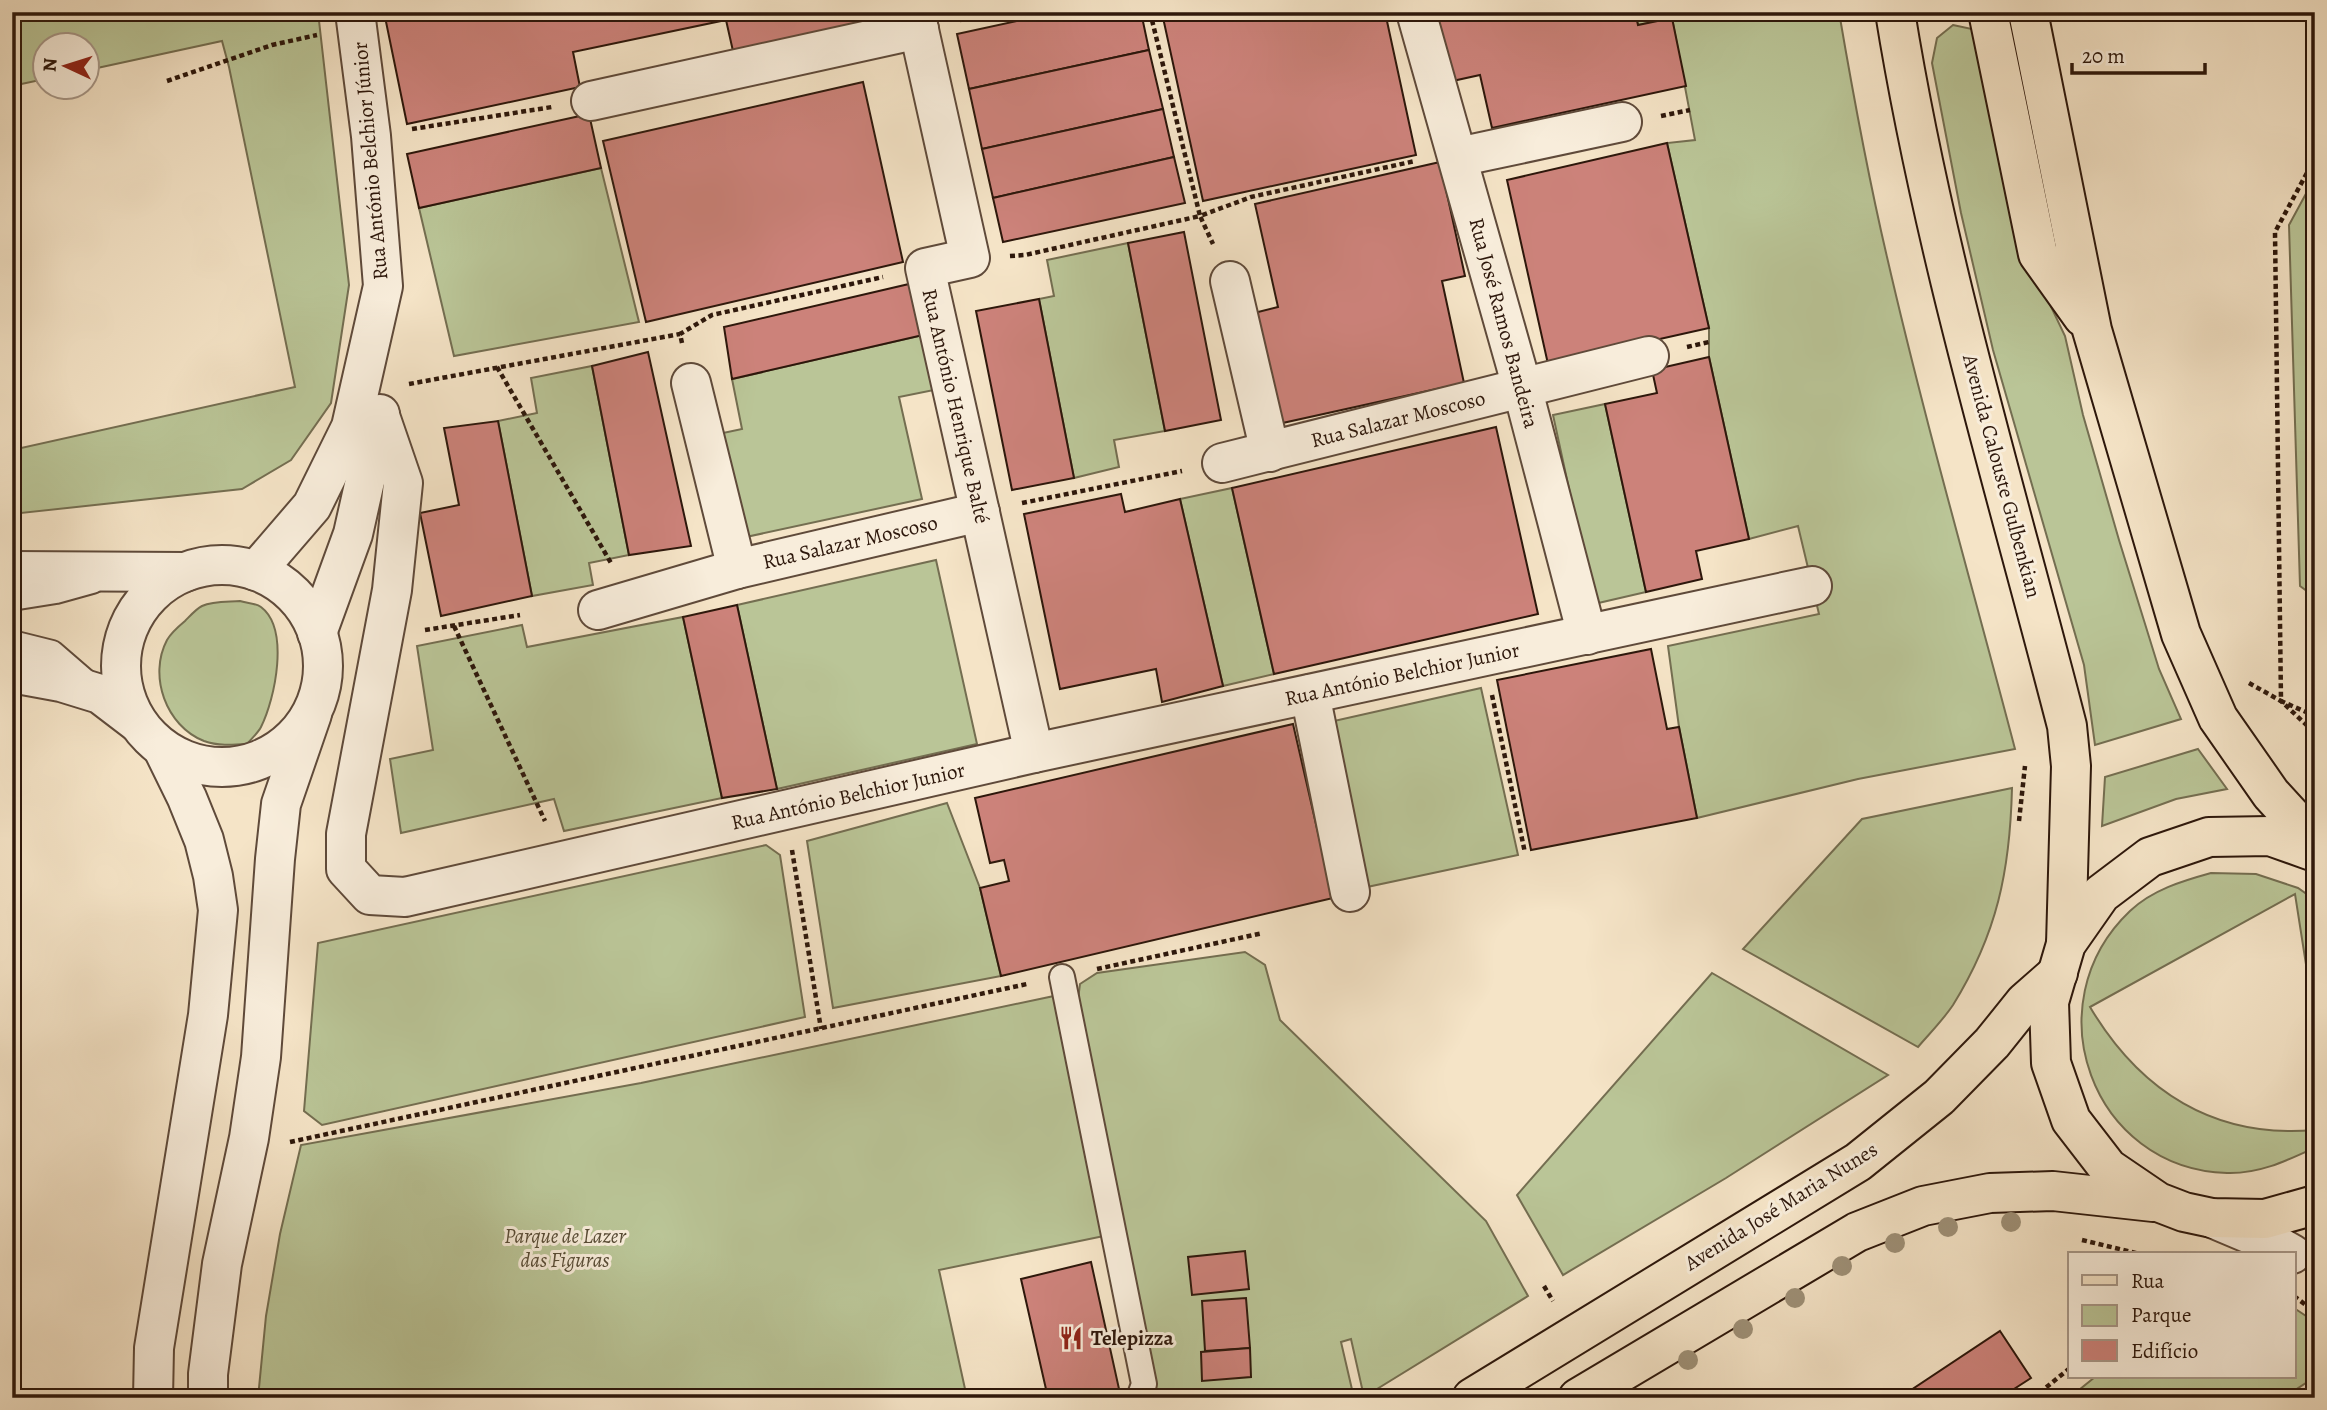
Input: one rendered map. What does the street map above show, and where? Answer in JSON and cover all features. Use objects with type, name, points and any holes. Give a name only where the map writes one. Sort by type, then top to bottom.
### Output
[{"type":"main road","name":"Avenida Calouste Gulbenkian","points":[[1895,12],[1906,83],[1937,233],[2067,726],[2071,766],[2062,958]]},
{"type":"main road","points":[[1906,83],[1914,20],[1921,12]]},
{"type":"main road","points":[[1988,12],[2038,254],[2092,330]]},
{"type":"main road","points":[[2028,12],[2092,330],[2186,646],[2218,718],[2271,794],[2315,842]]},
{"type":"main road","points":[[2315,852],[2270,836],[2209,837],[2150,857],[2101,894],[2062,958],[2049,1002],[2050,1063],[2071,1120],[2108,1168],[2158,1202],[2211,1219],[2265,1219],[2315,1205]]},
{"type":"main road","name":"Avenida José Maria Nunes","points":[[1472,1398],[1858,1162],[1938,1097],[1992,1043],[2062,958]]},
{"type":"main road","points":[[1578,1398],[1857,1232],[1923,1206],[1990,1193],[2053,1191],[2158,1202]]},
{"type":"street","name":"Rua José Ramos Bandeira","points":[[1416,12],[1522,387],[1587,635]]},
{"type":"street","name":"Rua António Belchior Júnior","points":[[256,571],[312,506],[351,427],[383,286],[372,136],[356,19]]},
{"type":"street","points":[[591,101],[917,20],[970,258]]},
{"type":"street","points":[[1458,157],[1622,122]]},
{"type":"street","name":"Rua António Henrique Balté","points":[[970,258],[925,268],[1034,753]]},
{"type":"street","points":[[1230,281],[1270,452]]},
{"type":"street","points":[[317,634],[352,534],[380,402],[383,286]]},
{"type":"street","name":"Rua Salazar Moscoso","points":[[1222,463],[1649,356]]},
{"type":"street","points":[[691,383],[737,569]]},
{"type":"street","name":"Rua António Belchior Junior","points":[[380,402],[404,483],[391,590],[346,834],[346,869],[370,895],[405,897],[1034,753],[1812,586]]},
{"type":"street","name":"Rua Salazar Moscoso","points":[[615,605],[737,569],[980,512]]},
{"type":"street","points":[[153,1398],[154,1348],[208,1016],[218,910],[204,841],[187,798],[125,695],[120,666],[125,636],[138,609],[158,587],[185,572],[208,566],[232,566],[256,571],[282,585],[304,606],[317,634],[323,661],[321,688],[281,804],[261,1057],[250,1138],[222,1264],[208,1374],[208,1398]]},
{"type":"street","points":[[12,571],[185,572]]},
{"type":"street","points":[[12,673],[61,682],[100,694],[150,736],[193,764],[228,768],[262,760],[290,741],[312,714]]},
{"type":"street","points":[[1310,694],[1350,892]]},
{"type":"street","points":[[2211,1219],[2288,1252]]},
{"type":"street","points":[[2296,1257],[2315,1267]]},
{"type":"lane","points":[[12,598],[56,591],[122,572]]},
{"type":"lane","points":[[12,643],[52,653],[100,694]]},
{"type":"lane","points":[[1062,976],[1143,1384],[1139,1398]]},
{"type":"path","points":[[1150,12],[1200,216],[1230,281]]},
{"type":"path","points":[[167,81],[356,19]]},
{"type":"path","points":[[372,136],[591,101]]},
{"type":"path","points":[[970,258],[1026,255],[1200,216],[1251,197],[1438,156],[1458,157]]},
{"type":"path","points":[[2315,158],[2275,232],[2281,701],[2315,716]]},
{"type":"path","points":[[380,402],[497,367],[680,334],[712,315],[925,268]]},
{"type":"path","points":[[680,334],[691,383]]},
{"type":"path","points":[[497,367],[615,605]]},
{"type":"path","points":[[980,512],[1222,463]]},
{"type":"path","points":[[383,637],[520,615]]},
{"type":"path","points":[[453,626],[564,861]]},
{"type":"path","points":[[1484,657],[1525,853]]},
{"type":"path","points":[[786,810],[821,1029]]},
{"type":"path","points":[[283,1144],[1262,933]]},
{"type":"path","points":[[2296,1298],[2315,1312]]},
{"type":"path","points":[[2033,1398],[2068,1370]]},
{"type":"green space","points":[[12,12],[318,12],[349,285],[331,403],[291,460],[242,489],[12,514],[12,450],[295,387],[222,41],[102,67],[102,32],[32,32],[32,82],[12,86]]},
{"type":"green space","points":[[1635,12],[1839,12],[1880,227],[1933,442],[2015,749],[1858,779],[1697,818],[1679,727],[1668,646],[1819,614],[1798,526],[1749,539],[1709,357],[1709,328],[1667,143],[1695,140],[1672,18],[1638,25]]},
{"type":"green space","points":[[1953,25],[1972,29],[2035,273],[2065,336],[2083,415],[2119,540],[2159,669],[2181,719],[2095,745],[2084,665],[1993,350],[1961,213],[1932,63],[1937,38]]},
{"type":"green space","points":[[601,168],[639,322],[454,356],[419,208]]},
{"type":"green space","points":[[2315,177],[2315,597],[2300,586],[2289,225]]},
{"type":"green space","points":[[1128,243],[1165,431],[1114,440],[1119,467],[1074,478],[1039,299],[1054,296],[1047,260]]},
{"type":"green space","points":[[923,335],[934,390],[899,397],[922,499],[746,537],[723,433],[742,429],[732,379]]},
{"type":"green space","points":[[592,366],[629,555],[589,563],[593,585],[532,596],[498,421],[537,413],[531,378]]},
{"type":"green space","points":[[1605,404],[1646,592],[1594,604],[1553,415]]},
{"type":"green space","points":[[1232,488],[1274,674],[1223,686],[1180,499]]},
{"type":"green space","points":[[936,560],[977,744],[777,789],[737,605]]},
{"type":"green space","points":[[240,601],[261,607],[270,617],[277,647],[275,683],[261,727],[247,744],[215,744],[191,734],[171,712],[160,684],[159,669],[167,640],[200,607],[216,602]]},
{"type":"green space","points":[[683,617],[722,798],[564,831],[554,799],[401,833],[390,759],[433,750],[417,646],[522,625],[527,647]]},
{"type":"green space","points":[[1481,688],[1518,855],[1367,887],[1334,721]]},
{"type":"green space","points":[[2198,749],[2227,789],[2176,799],[2102,826],[2105,777]]},
{"type":"green space","points":[[2012,788],[2004,874],[1990,927],[1968,979],[1953,1005],[1918,1047],[1743,949],[1862,819]]},
{"type":"green space","points":[[947,803],[980,888],[1001,976],[833,1008],[807,841]]},
{"type":"green space","points":[[766,845],[780,855],[805,1017],[322,1125],[304,1111],[318,943]]},
{"type":"green space","points":[[2211,873],[2256,874],[2298,888],[2315,900],[2315,1022],[2295,894],[2090,1007],[2132,1063],[2183,1103],[2213,1117],[2244,1126],[2278,1131],[2315,1130],[2314,1148],[2272,1166],[2239,1173],[2180,1164],[2141,1143],[2111,1113],[2091,1075],[2082,1034],[2085,991],[2100,949],[2130,911],[2158,892]]},
{"type":"green space","points":[[1245,952],[1265,965],[1280,1020],[1486,1221],[1528,1296],[1364,1397],[1351,1339],[1341,1342],[1354,1398],[1157,1398],[1076,1016],[1080,984],[1097,973]]},
{"type":"green space","points":[[1712,973],[1888,1075],[1726,1178],[1563,1275],[1517,1195]]},
{"type":"green space","name":"Parque de Lazer das Figuras","points":[[1054,996],[1104,1236],[939,1270],[967,1398],[258,1398],[266,1316],[280,1234],[301,1145],[641,1083]]},
{"type":"green space","points":[[2296,1309],[2315,1322],[2315,1377],[2283,1398],[2069,1398],[2094,1378],[2296,1378]]},
{"type":"building","points":[[384,12],[873,12],[875,21],[733,51],[726,20],[573,52],[580,87],[407,124]]},
{"type":"building","points":[[1058,12],[1141,12],[1149,50],[969,89],[957,34]]},
{"type":"building","points":[[1385,12],[1416,155],[1203,201],[1162,13]]},
{"type":"building","points":[[1434,12],[1635,12],[1638,25],[1672,18],[1686,86],[1492,128],[1480,75],[1448,82]]},
{"type":"building","points":[[1149,50],[1163,109],[982,149],[969,89]]},
{"type":"building","points":[[863,82],[903,262],[646,322],[603,141]]},
{"type":"building","points":[[1163,109],[1174,157],[993,198],[982,149]]},
{"type":"building","points":[[589,114],[601,168],[419,208],[407,154]]},
{"type":"building","points":[[1667,143],[1709,328],[1548,364],[1507,180]]},
{"type":"building","points":[[1174,157],[1185,203],[1003,242],[993,198]]},
{"type":"building","points":[[1440,162],[1465,276],[1442,281],[1464,383],[1278,424],[1254,313],[1278,307],[1255,204]]},
{"type":"building","points":[[1184,232],[1221,420],[1165,431],[1128,243]]},
{"type":"building","points":[[909,284],[923,335],[732,379],[724,327]]},
{"type":"building","points":[[1039,299],[1074,478],[1012,490],[976,311]]},
{"type":"building","points":[[648,352],[691,546],[629,555],[592,366]]},
{"type":"building","points":[[1709,357],[1749,539],[1696,551],[1702,579],[1646,592],[1605,404],[1657,393],[1652,370]]},
{"type":"building","points":[[498,421],[532,596],[441,616],[420,513],[459,505],[444,428]]},
{"type":"building","points":[[1496,427],[1538,614],[1274,674],[1232,488]]},
{"type":"building","points":[[1121,494],[1125,512],[1180,499],[1223,686],[1162,702],[1156,669],[1060,689],[1024,514]]},
{"type":"building","points":[[737,605],[777,789],[722,798],[683,617]]},
{"type":"building","points":[[1651,649],[1667,729],[1679,727],[1697,818],[1531,850],[1497,680]]},
{"type":"building","points":[[1293,724],[1333,898],[1001,976],[980,888],[1009,881],[1004,860],[990,863],[975,798]]},
{"type":"building","points":[[1245,1251],[1249,1289],[1192,1295],[1188,1257]]},
{"type":"building","name":"Telepizza","points":[[1091,1262],[1121,1398],[1048,1398],[1021,1279]]},
{"type":"building","points":[[1246,1298],[1250,1348],[1205,1351],[1202,1301]]},
{"type":"building","points":[[2000,1331],[2031,1378],[2000,1398],[1899,1398]]},
{"type":"building","points":[[1250,1348],[1251,1377],[1202,1381],[1201,1352]]},
{"type":"place","name":"Telepizza","points":[[1071,1338]]}]
